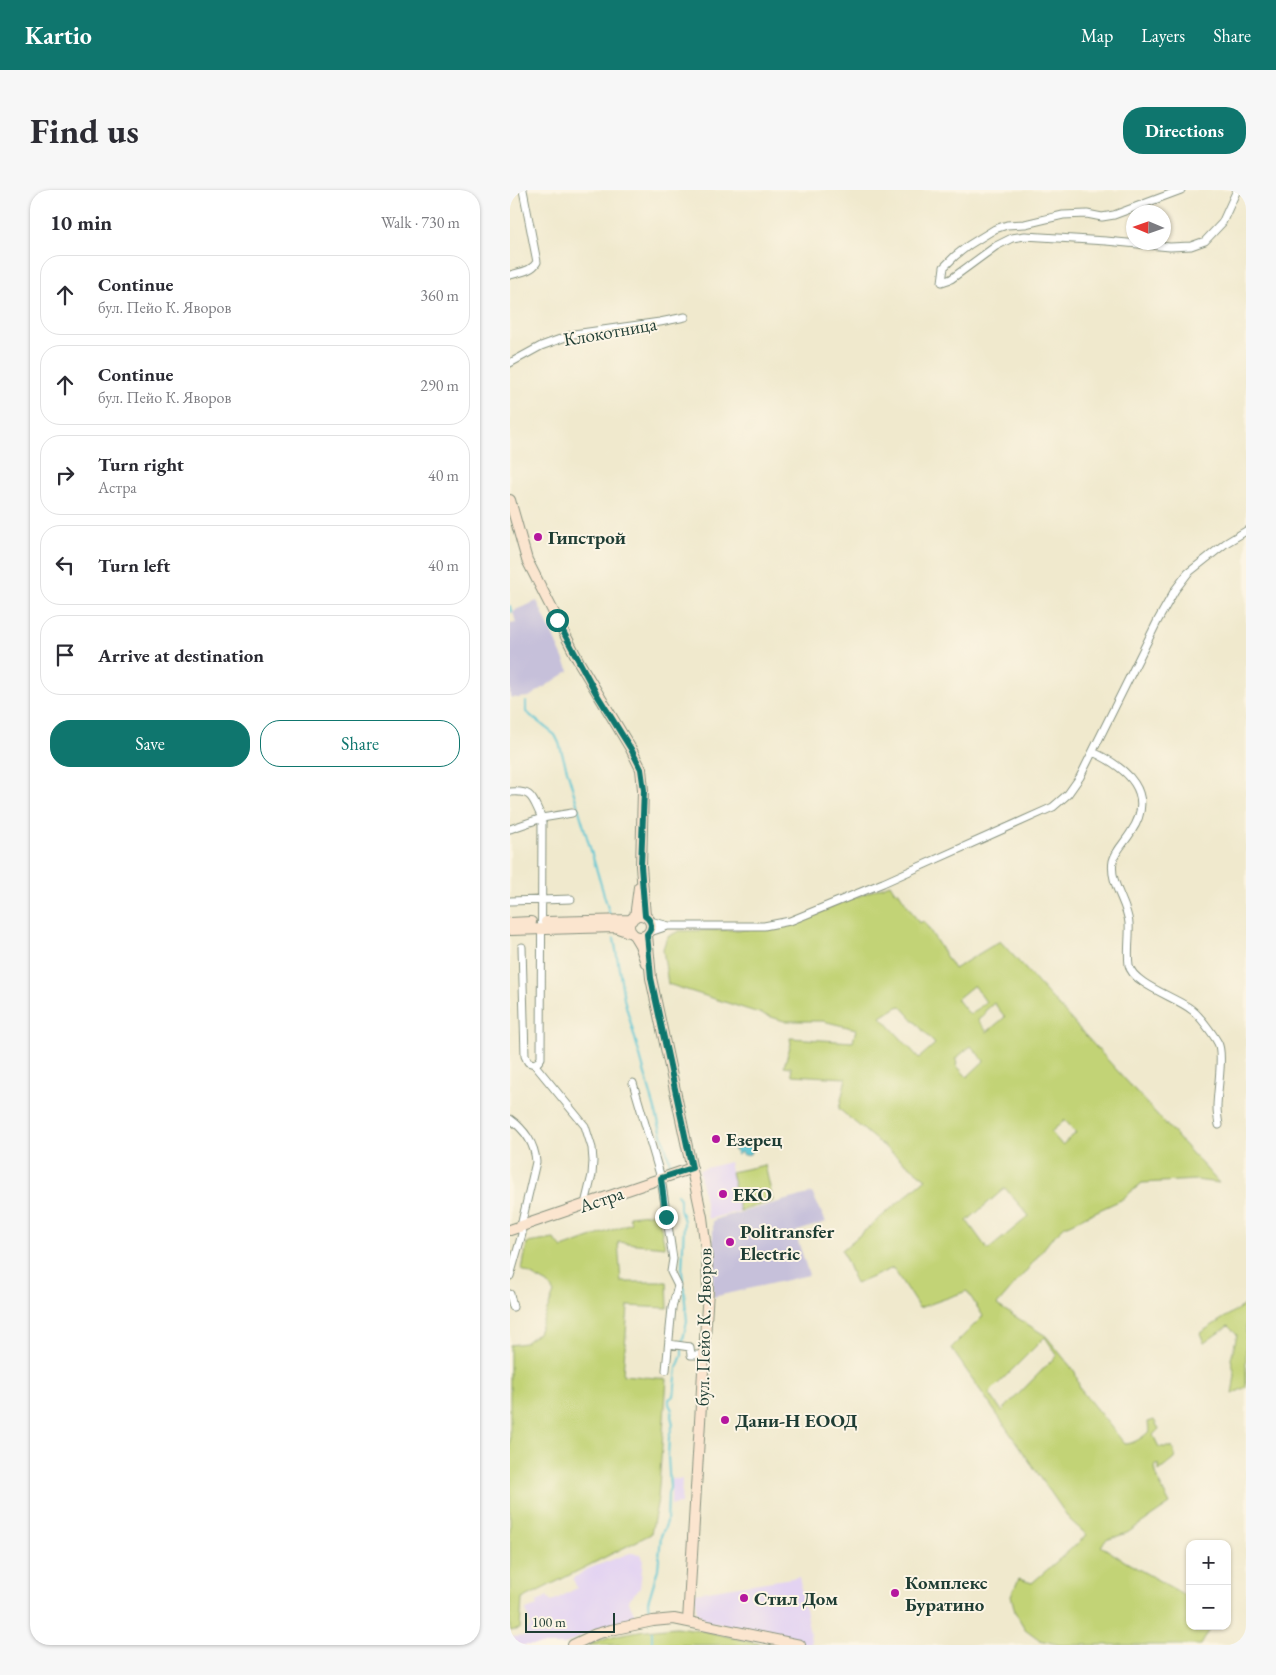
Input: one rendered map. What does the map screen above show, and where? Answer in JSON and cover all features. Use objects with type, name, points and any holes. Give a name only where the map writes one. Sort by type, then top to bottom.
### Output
[{"type":"street","points":[[510,275],[530,269],[537,262],[523,190]]},
{"type":"street","points":[[1181,190],[1114,216],[1063,214],[1025,224],[1007,225],[995,229],[955,256],[944,267],[942,282],[951,279],[996,246],[1012,238],[1038,237],[1170,247],[1191,246],[1204,241],[1222,223],[1237,190]]},
{"type":"street","name":"Клокотница","points":[[510,363],[541,346],[574,334],[685,317]]},
{"type":"street","name":"бул. Пейо К. Яворов","points":[[510,500],[527,560],[579,662],[641,769],[644,790],[641,866],[643,923],[651,978],[702,1217],[707,1258],[708,1290],[688,1621]]},
{"type":"street","points":[[510,930],[541,925],[643,923],[669,926],[770,926],[790,921],[843,900],[1053,807],[1068,794],[1093,752],[1158,620],[1175,590],[1188,573],[1226,542],[1246,531]]},
{"type":"street","points":[[1093,752],[1125,772],[1136,783],[1140,795],[1141,812],[1114,860],[1113,874],[1129,922],[1129,968],[1137,978],[1193,1010],[1219,1044],[1222,1055],[1218,1075],[1217,1109],[1219,1125]]},
{"type":"street","points":[[510,792],[526,792],[542,818],[540,900],[541,1058],[534,1064]]},
{"type":"street","points":[[510,829],[542,818],[572,813]]},
{"type":"street","points":[[510,901],[571,899]]},
{"type":"street","points":[[510,923],[615,928],[642,937],[643,923]]},
{"type":"street","points":[[633,934],[630,926],[643,923]]},
{"type":"street","name":"бул. Пейо К. Яворов","points":[[633,934],[640,945],[651,978]]},
{"type":"street","points":[[522,947],[525,1056],[528,1062],[534,1064],[585,1126],[592,1148],[593,1161],[592,1175],[585,1204]]},
{"type":"street","points":[[633,1084],[661,1178],[673,1259],[671,1272],[678,1286],[672,1308],[672,1344]]},
{"type":"street","points":[[510,1119],[518,1124],[525,1133],[535,1152],[535,1170],[522,1226],[522,1234],[510,1276]]},
{"type":"street","name":"Астра","points":[[510,1230],[692,1168]]},
{"type":"street","points":[[510,1294],[513,1308]]},
{"type":"street","points":[[666,1370],[667,1346],[672,1344],[690,1347],[691,1354],[704,1355]]},
{"type":"street","points":[[573,1645],[596,1634],[664,1620],[688,1621],[800,1645]]},
{"type":"shaded area","points":[[537,601],[569,671],[529,697],[510,697],[510,624],[516,623],[513,611]]},
{"type":"shaded area","points":[[729,1162],[740,1211],[708,1219],[699,1170]]},
{"type":"shaded area","points":[[812,1193],[826,1222],[795,1232],[809,1275],[713,1297],[713,1221]]},
{"type":"shaded area","points":[[671,1479],[682,1479],[681,1504],[671,1505]]},
{"type":"shaded area","points":[[630,1553],[641,1554],[643,1559],[640,1588],[628,1600],[636,1617],[594,1629],[564,1645],[510,1645],[510,1637],[527,1636],[525,1632],[531,1626],[526,1610],[537,1606],[536,1603],[547,1596],[551,1602],[577,1588],[573,1579],[585,1570]]},
{"type":"shaded area","points":[[799,1577],[812,1645],[705,1621],[697,1612],[694,1593]]},
{"type":"green space","points":[[890,884],[895,892],[898,891],[919,923],[924,921],[954,969],[1000,941],[1219,1183],[1196,1180],[1142,1183],[1121,1200],[1065,1226],[1052,1238],[997,1305],[1046,1336],[1075,1372],[1080,1389],[1125,1444],[1144,1436],[1149,1431],[1148,1422],[1154,1420],[1159,1429],[1153,1435],[1159,1447],[1172,1447],[1175,1455],[1174,1459],[1159,1471],[1159,1465],[1155,1464],[1158,1480],[1170,1504],[1127,1533],[1106,1540],[1101,1546],[1186,1596],[1186,1630],[1210,1630],[1201,1645],[1060,1645],[1040,1640],[1025,1629],[1015,1612],[1011,1595],[1019,1579],[1032,1583],[1087,1535],[1070,1520],[951,1348],[983,1316],[967,1291],[919,1308],[893,1268],[856,1284],[842,1250],[926,1179],[839,1109],[846,1078],[792,1075],[791,1067],[784,1066],[791,1044],[790,1038],[853,1042],[856,1029],[823,1021],[784,1021],[668,984],[663,949],[667,937],[679,931],[766,929],[784,927],[801,922],[835,905]],"holes":[[[974,985],[986,1002],[970,1015],[957,999]],[[994,1003],[1005,1017],[987,1032],[978,1020],[985,1014],[985,1011]],[[901,1006],[935,1044],[919,1058],[881,1017]],[[971,1046],[984,1061],[967,1077],[956,1065],[955,1059]],[[1065,1120],[1076,1133],[1062,1145],[1051,1132]],[[1005,1188],[1029,1216],[988,1250],[967,1221]],[[1045,1337],[1057,1355],[1002,1411],[989,1393]]]},
{"type":"green space","points":[[765,1165],[773,1201],[740,1211],[731,1172]]},
{"type":"green space","points":[[658,1213],[665,1247],[618,1242],[621,1282],[667,1282],[668,1308],[628,1306],[623,1375],[667,1379],[658,1499],[651,1534],[522,1599],[520,1629],[510,1631],[510,1345],[525,1343],[538,1333],[554,1293],[548,1284],[522,1270],[527,1243],[554,1239],[562,1248],[631,1223],[629,1216]]},
{"type":"green space","points":[[1246,1304],[1246,1387],[1232,1394],[1235,1375],[1231,1359],[1237,1335],[1228,1326],[1204,1343],[1200,1333]]},
{"type":"green space","points":[[676,1627],[700,1630],[765,1645],[588,1645],[620,1634]]},
{"type":"water","points":[[741,1143],[743,1148],[747,1144],[750,1145],[752,1152],[750,1154],[744,1155],[740,1152],[738,1155],[736,1154],[737,1151],[734,1151],[733,1145]]},
{"type":"waterway","points":[[510,606],[511,612]]},
{"type":"waterway","points":[[526,702],[526,712],[555,735],[559,743],[610,915]]},
{"type":"waterway","points":[[614,938],[624,999],[670,1163]]},
{"type":"waterway","points":[[677,1194],[680,1199],[680,1209],[684,1221],[682,1272],[687,1321],[682,1344]]},
{"type":"waterway","points":[[649,1612],[648,1602],[658,1569],[661,1536],[667,1522],[668,1493],[670,1488],[669,1437],[673,1424],[669,1399],[674,1396],[677,1368],[682,1355],[682,1349]]},
{"type":"waterway","points":[[652,1631],[652,1645]]},
{"type":"place","name":"Гипстрой","points":[[538,537]]},
{"type":"place","name":"Езерец","points":[[716,1139]]},
{"type":"place","name":"EKO","points":[[723,1194]]},
{"type":"place","name":"Politransfer Electric","points":[[730,1242]]},
{"type":"place","name":"Дани-Н ЕООД","points":[[725,1420]]},
{"type":"place","name":"Комплекс Буратино","points":[[895,1593]]},
{"type":"place","name":"Стил Дом","points":[[744,1598]]},
{"type":"route","points":[[557,620],[596,693],[635,755],[643,778],[641,866],[645,916],[651,925],[650,932],[647,934],[651,978],[692,1168],[661,1178],[666,1217]]}]
